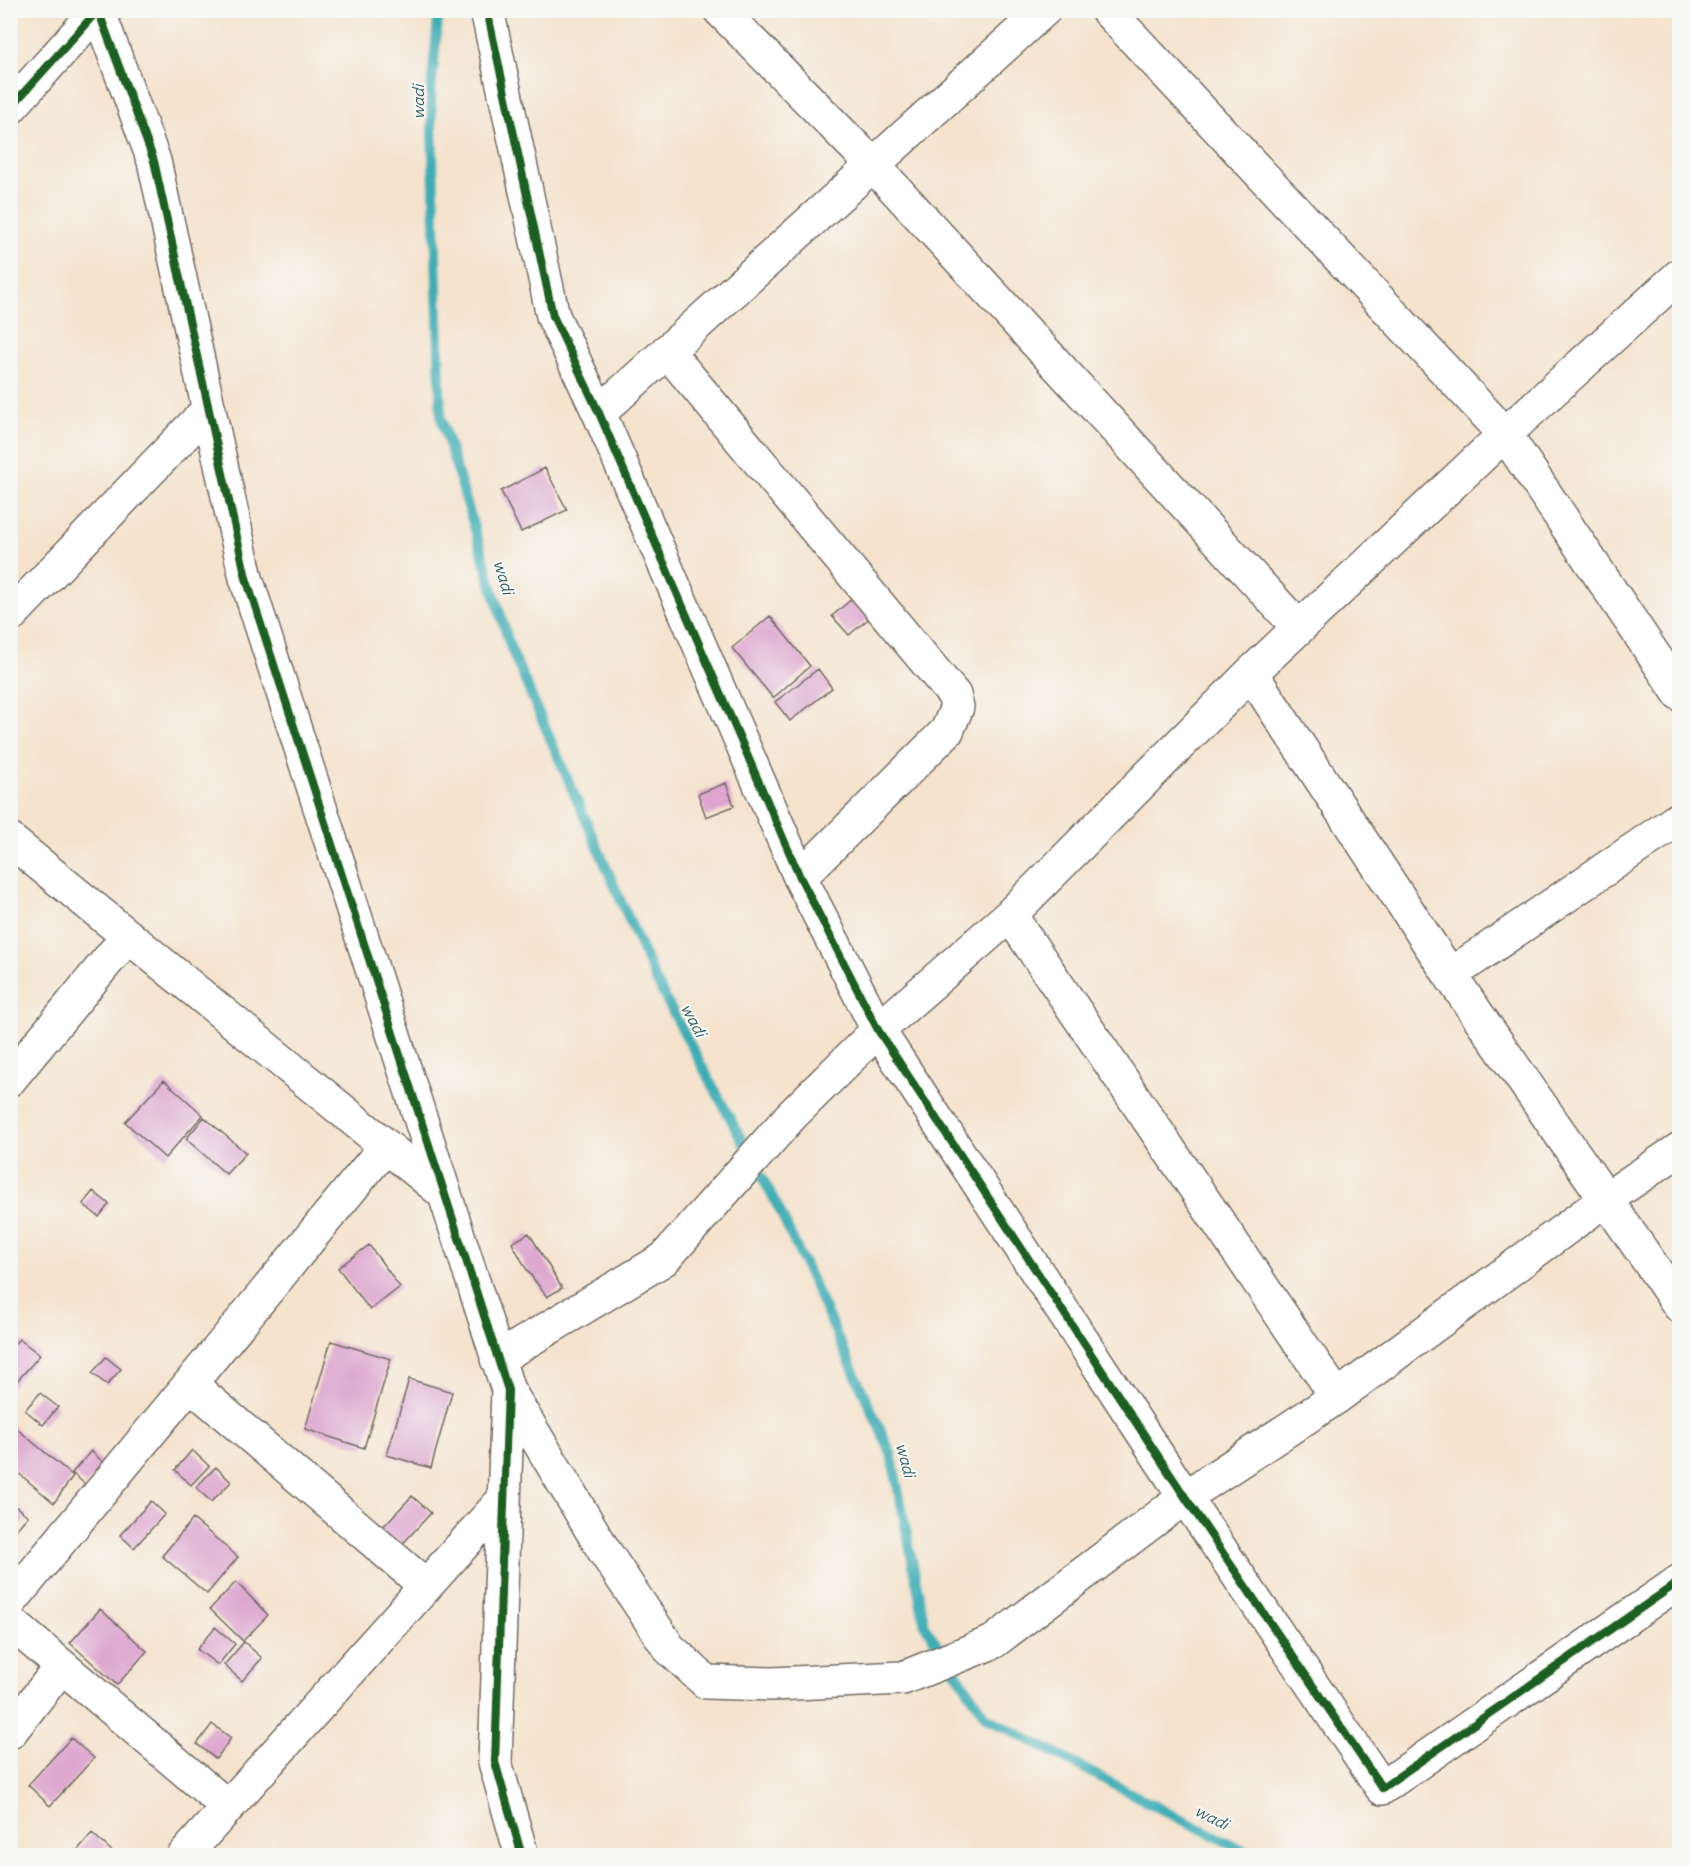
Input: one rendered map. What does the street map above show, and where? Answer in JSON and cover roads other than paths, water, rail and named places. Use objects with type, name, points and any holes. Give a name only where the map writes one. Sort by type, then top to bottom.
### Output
[{"type":"street","points":[[10,108],[98,10],[154,161],[246,578],[508,1390],[603,1549],[669,1648],[706,1682],[772,1684],[903,1678],[993,1642],[1185,1497],[1337,1397],[1606,1199],[1680,1149]]},
{"type":"street","points":[[486,10],[553,316],[599,413],[800,877],[878,1030],[1185,1497],[1382,1788],[1680,1581]]},
{"type":"street","points":[[720,10],[873,165],[1299,628]]},
{"type":"street","points":[[599,413],[1044,10]]},
{"type":"street","points":[[1107,10],[1505,434],[1680,694]]},
{"type":"street","points":[[498,1359],[664,1259],[791,1116],[878,1030],[1010,915],[1251,673],[1505,434],[1680,275]]},
{"type":"street","points":[[667,351],[954,695],[957,706],[947,731],[800,877]]},
{"type":"street","points":[[10,616],[209,409]]},
{"type":"street","points":[[1251,673],[1450,975],[1680,1306]]},
{"type":"street","points":[[1450,975],[1680,818]]},
{"type":"street","points":[[10,840],[445,1194]]},
{"type":"street","points":[[1010,915],[1337,1397]]},
{"type":"street","points":[[10,1079],[128,936]]},
{"type":"street","points":[[10,1602],[386,1146]]},
{"type":"street","points":[[190,1384],[426,1586]]},
{"type":"street","points":[[508,1390],[495,1762],[522,1856]]},
{"type":"street","points":[[184,1856],[504,1499]]},
{"type":"street","points":[[10,1623],[228,1807]]},
{"type":"street","points":[[10,1732],[62,1666]]},
{"type":"waterway","name":"wadi","points":[[439,10],[431,91],[441,418],[511,649],[655,979],[778,1207],[891,1453],[925,1626],[986,1717],[1176,1817],[1256,1856]]}]
